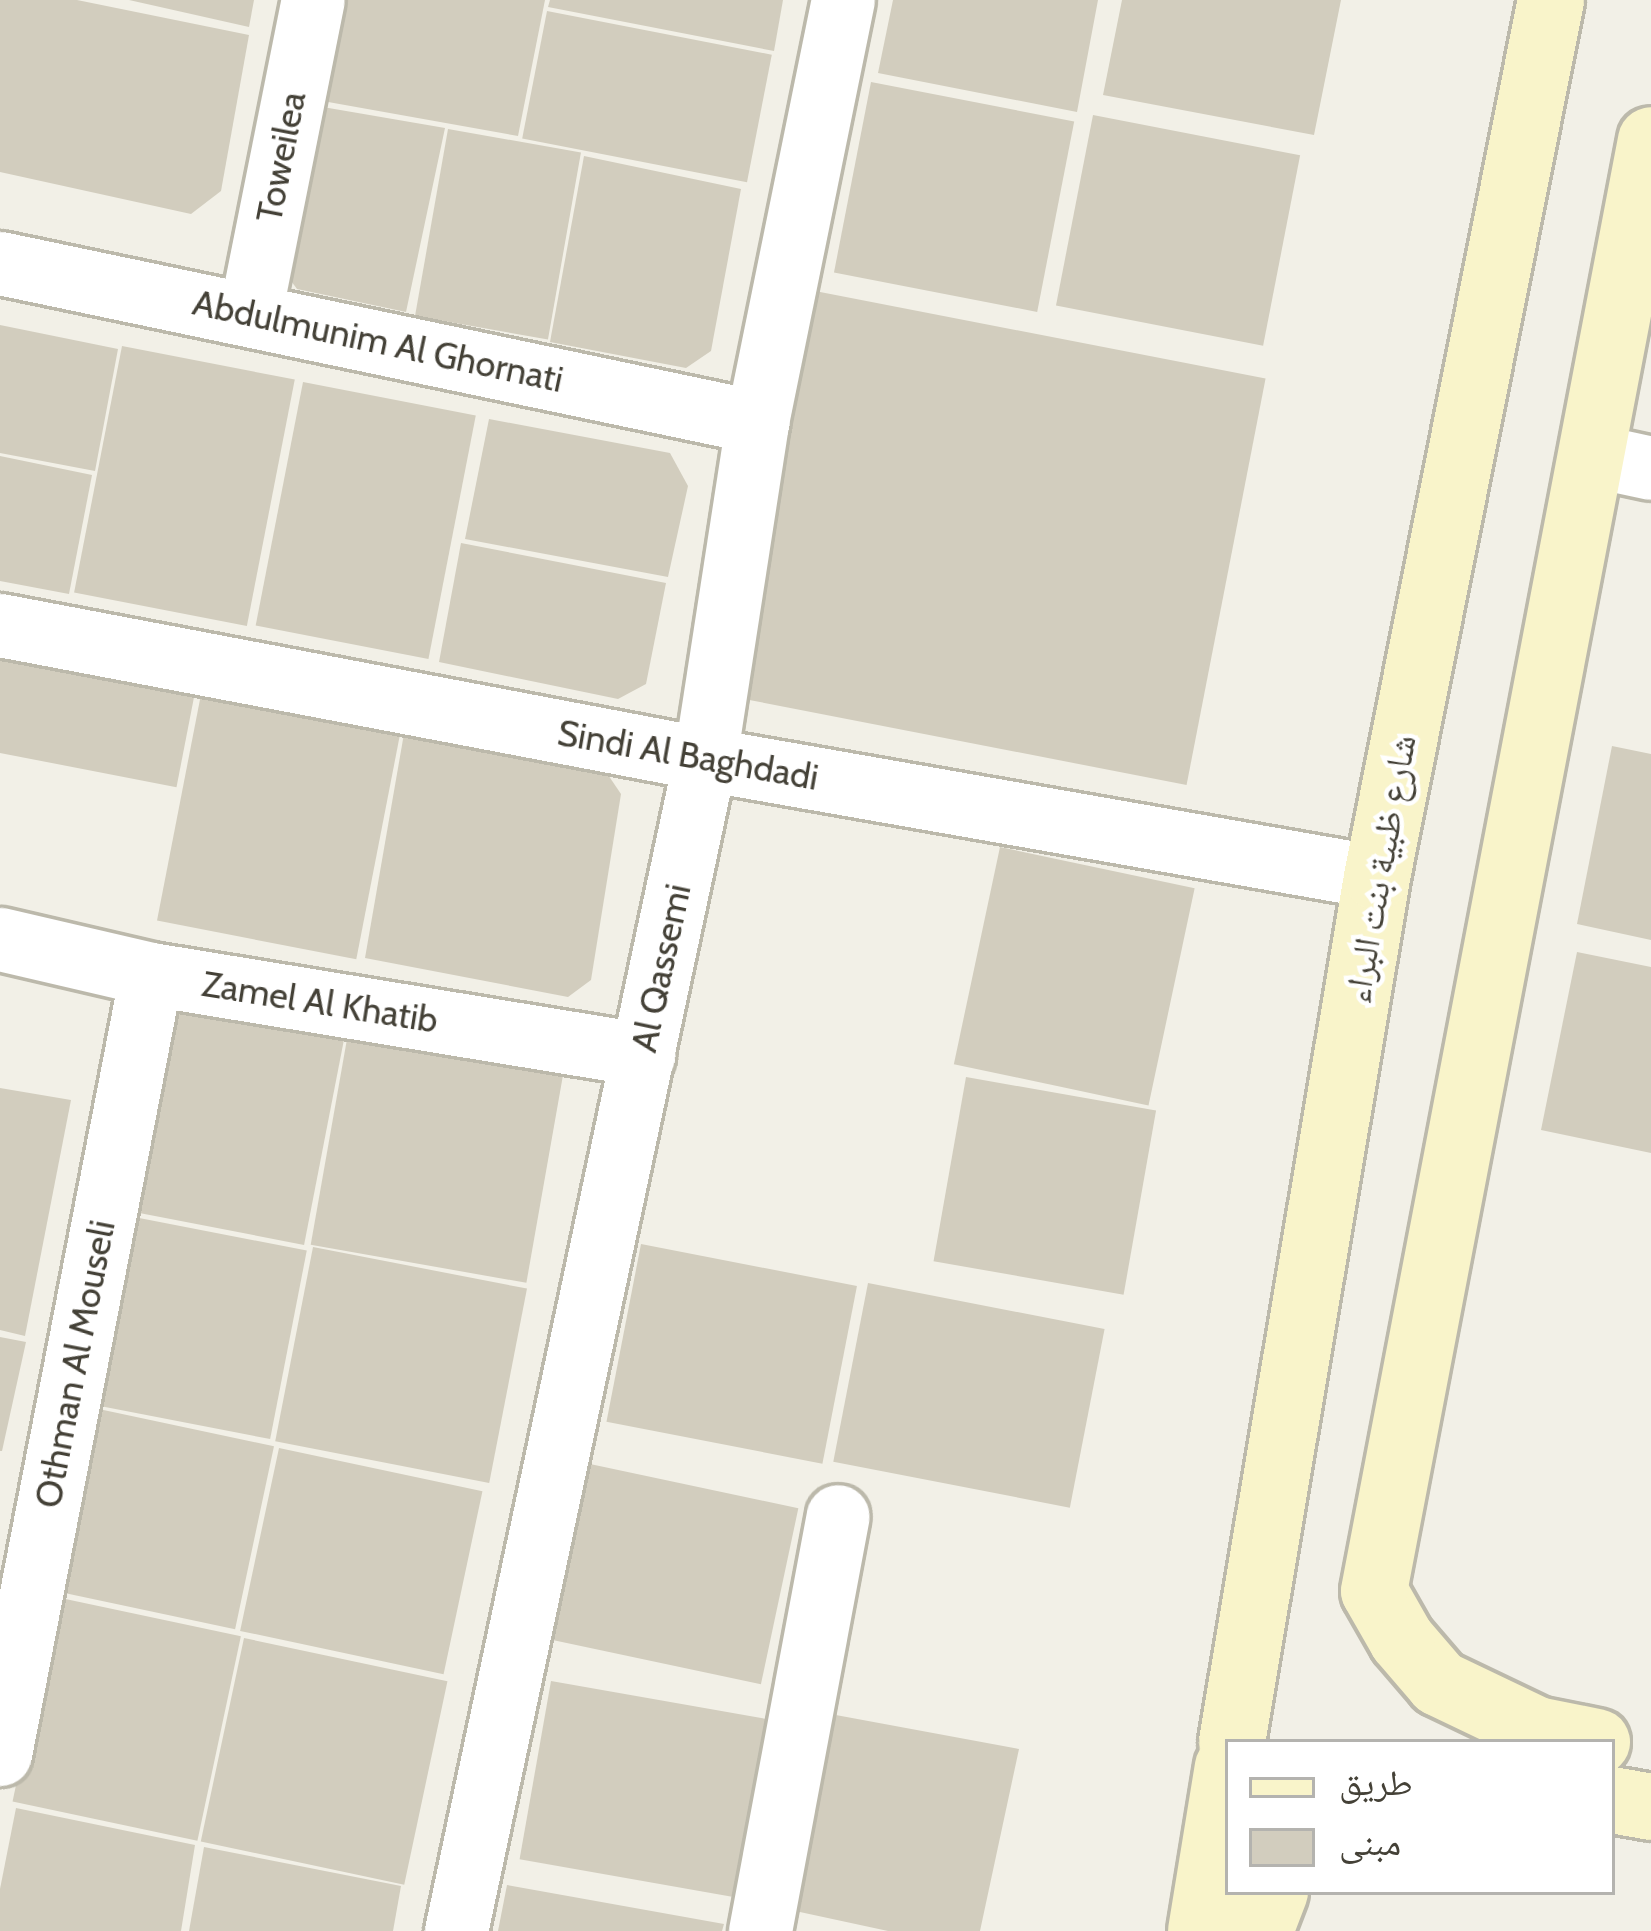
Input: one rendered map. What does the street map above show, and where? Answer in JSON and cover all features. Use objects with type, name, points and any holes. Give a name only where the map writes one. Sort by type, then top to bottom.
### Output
[{"type":"street","name":"Toweilea","points":[[250,314],[313,0]]},
{"type":"street","name":"Al Qassemi","points":[[456,1931],[705,759],[757,422],[843,0]]},
{"type":"street","name":"شارع ظبية بنت البراء","points":[[1232,1739],[1376,877],[1551,0]]},
{"type":"street","points":[[1582,1739],[1538,1730],[1439,1683],[1402,1640],[1374,1591],[1621,461],[1651,140]]},
{"type":"street","name":"Abdulmunim Al Ghornati","points":[[0,262],[757,422]]},
{"type":"street","name":"Sindi Al Baghdadi","points":[[0,625],[705,759],[1376,877]]},
{"type":"street","name":"Zamel Al Khatib","points":[[0,939],[151,974],[643,1055]]},
{"type":"street","name":"Othman Al Mouseli","points":[[0,1754],[151,974]]},
{"type":"street","points":[[760,1931],[838,1516]]},
{"type":"street","points":[[1615,1746],[1651,1753]]},
{"type":"street","points":[[1201,1931],[1225,1785]]},
{"type":"street","points":[[1615,1801],[1651,1807]]},
{"type":"street","points":[[1260,1931],[1274,1895]]},
{"type":"building","points":[[0,0],[77,0],[249,35],[221,191],[191,214],[0,172]]},
{"type":"building","points":[[129,0],[254,0],[249,27]]},
{"type":"building","points":[[335,0],[545,0],[518,136],[317,100]]},
{"type":"building","points":[[550,0],[783,0],[774,51],[548,7]]},
{"type":"building","points":[[893,0],[1098,0],[1077,112],[878,73]]},
{"type":"building","points":[[1122,0],[1341,0],[1314,135],[1103,95]]},
{"type":"building","points":[[547,11],[772,55],[747,182],[522,139]]},
{"type":"building","points":[[871,82],[1074,121],[1037,312],[834,272]]},
{"type":"building","points":[[317,106],[445,128],[406,312],[297,289],[286,274]]},
{"type":"building","points":[[1093,115],[1300,155],[1263,346],[1056,305]]},
{"type":"building","points":[[448,129],[581,152],[548,340],[415,316]]},
{"type":"building","points":[[584,156],[741,189],[711,351],[686,368],[550,342]]},
{"type":"building","points":[[815,291],[1266,379],[1187,785],[736,697]]},
{"type":"building","points":[[0,325],[118,349],[95,471],[0,453]]},
{"type":"building","points":[[122,346],[295,380],[247,626],[74,592]]},
{"type":"building","points":[[303,382],[476,416],[428,659],[256,625]]},
{"type":"building","points":[[489,419],[670,453],[688,486],[668,577],[465,539]]},
{"type":"building","points":[[0,456],[92,475],[69,594],[0,581]]},
{"type":"building","points":[[461,543],[666,583],[646,684],[618,699],[439,662]]},
{"type":"building","points":[[0,647],[196,685],[176,787],[0,753]]},
{"type":"building","points":[[203,684],[402,723],[356,959],[157,921]]},
{"type":"building","points":[[406,722],[598,760],[621,794],[591,980],[568,997],[365,958]]},
{"type":"building","points":[[1612,746],[1651,754],[1651,940],[1577,924]]},
{"type":"building","points":[[1000,847],[1195,888],[1148,1106],[954,1064]]},
{"type":"building","points":[[1577,952],[1651,967],[1651,1153],[1541,1130]]},
{"type":"building","points":[[170,1007],[344,1041],[304,1245],[130,1211]]},
{"type":"building","points":[[347,1039],[563,1077],[526,1283],[311,1245]]},
{"type":"building","points":[[966,1077],[1156,1111],[1124,1295],[934,1261]]},
{"type":"building","points":[[0,1088],[71,1100],[25,1336],[0,1330]]},
{"type":"building","points":[[134,1217],[307,1251],[270,1439],[97,1405]]},
{"type":"building","points":[[641,1244],[857,1286],[822,1464],[606,1422]]},
{"type":"building","points":[[313,1247],[527,1289],[489,1483],[275,1441]]},
{"type":"building","points":[[868,1283],[1105,1329],[1070,1508],[833,1462]]},
{"type":"building","points":[[0,1337],[26,1342],[2,1451],[0,1451]]},
{"type":"building","points":[[94,1408],[274,1446],[235,1629],[55,1591]]},
{"type":"building","points":[[279,1448],[482,1491],[444,1674],[240,1631]]},
{"type":"building","points":[[590,1464],[798,1508],[761,1684],[553,1640]]},
{"type":"building","points":[[56,1597],[241,1636],[197,1841],[13,1801]]},
{"type":"building","points":[[244,1638],[447,1681],[404,1885],[201,1841]]},
{"type":"building","points":[[551,1681],[768,1719],[736,1897],[520,1859]]},
{"type":"building","points":[[825,1713],[1019,1749],[980,1931],[888,1931],[786,1909]]},
{"type":"building","points":[[16,1808],[195,1845],[181,1931],[0,1931],[0,1889]]},
{"type":"building","points":[[204,1847],[401,1886],[393,1931],[189,1931]]},
{"type":"building","points":[[507,1885],[724,1924],[722,1931],[498,1931]]}]
